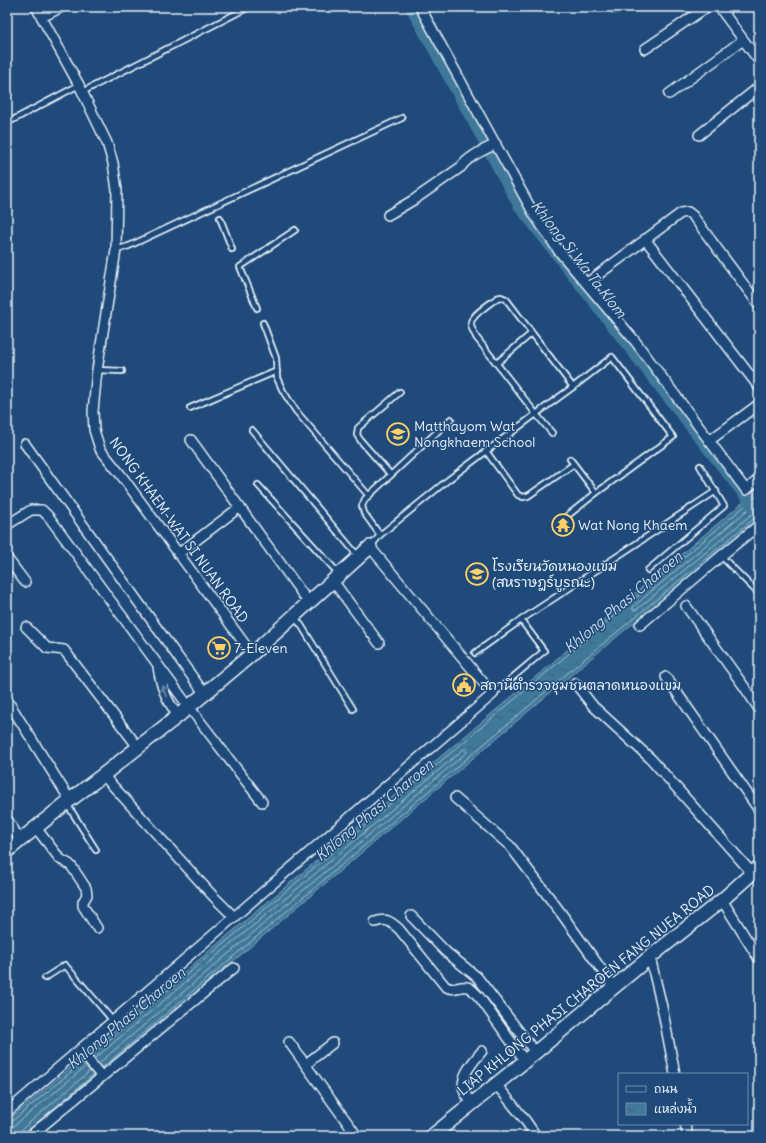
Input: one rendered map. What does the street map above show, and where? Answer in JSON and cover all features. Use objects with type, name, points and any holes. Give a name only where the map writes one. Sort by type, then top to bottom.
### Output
[{"type":"street","name":"NONG KHAEM-WAT SI NUAN ROAD","points":[[36,7],[80,88],[107,143],[113,163],[117,190],[116,250],[97,370],[93,411],[94,430],[100,449],[121,475],[252,654]]},
{"type":"street","points":[[42,17],[62,7]]},
{"type":"street","points":[[420,7],[491,146],[558,250],[635,341],[746,490],[759,479]]},
{"type":"street","points":[[645,49],[707,7]]},
{"type":"street","points":[[719,7],[759,61]]},
{"type":"street","points":[[670,94],[743,40]]},
{"type":"street","points":[[699,135],[759,88]]},
{"type":"street","points":[[388,216],[414,200],[461,167],[470,158],[491,146]]},
{"type":"street","points":[[587,283],[681,213],[688,212],[759,305]]},
{"type":"street","points":[[645,239],[759,387]]},
{"type":"street","points":[[709,441],[759,404]]},
{"type":"street","points":[[191,440],[309,603]]},
{"type":"street","points":[[25,444],[204,693]]},
{"type":"street","points":[[178,554],[240,507]]},
{"type":"street","points":[[7,525],[31,510],[42,510],[50,517],[189,707],[262,802]]},
{"type":"street","points":[[640,625],[759,525]]},
{"type":"street","points":[[7,852],[68,801],[189,707],[252,654],[370,547],[493,694],[234,917],[82,1052],[7,1112]]},
{"type":"street","points":[[7,558],[25,582]]},
{"type":"street","points":[[336,578],[379,643]]},
{"type":"street","points":[[686,606],[759,709]]},
{"type":"street","points":[[26,628],[47,648],[64,650],[138,747]]},
{"type":"street","points":[[158,664],[163,692],[169,704],[178,716]]},
{"type":"street","points":[[666,677],[759,810]]},
{"type":"street","points":[[575,683],[594,706],[651,759],[755,870]]},
{"type":"street","points":[[7,700],[68,801]]},
{"type":"street","points":[[103,775],[208,891],[234,917]]},
{"type":"street","points":[[455,798],[510,846],[561,913],[614,987]]},
{"type":"street","points":[[7,819],[20,840]]},
{"type":"street","points":[[36,828],[60,859],[72,867],[86,888],[87,895],[83,902],[83,906],[97,928]]},
{"type":"street","name":"LIAP KHLONG PHASI CHAROEN FANG NUEA ROAD","points":[[432,1136],[650,957],[722,900],[755,870]]},
{"type":"street","points":[[722,900],[759,959]]},
{"type":"street","points":[[411,916],[446,952],[477,977],[530,1057]]},
{"type":"street","points":[[375,922],[383,919],[390,921],[399,929],[448,989],[468,987],[472,989],[530,1057]]},
{"type":"street","points":[[650,957],[662,1007],[675,1073]]},
{"type":"street","points":[[30,1136],[234,968]]},
{"type":"street","points":[[289,1042],[357,1136]]},
{"type":"street","points":[[306,1066],[311,1060],[333,1043]]},
{"type":"street","points":[[473,1103],[465,1093],[463,1086],[468,1068],[482,1051]]},
{"type":"street","points":[[82,1052],[101,1076]]},
{"type":"street","points":[[496,1084],[536,1136]]},
{"type":"street","points":[[685,1125],[688,1136]]},
{"type":"lane","points":[[7,123],[249,7]]},
{"type":"lane","points":[[116,250],[129,246],[402,118]]},
{"type":"lane","points":[[220,218],[232,249]]},
{"type":"lane","points":[[257,308],[239,265],[295,230]]},
{"type":"lane","points":[[552,433],[476,337],[471,322],[473,317],[498,298],[502,297],[506,299],[573,387]]},
{"type":"lane","points":[[263,323],[276,358],[277,378],[283,391],[296,411],[369,496]]},
{"type":"lane","points":[[496,363],[532,333]]},
{"type":"lane","points":[[370,547],[380,535],[486,450],[612,357],[673,437],[596,493],[562,520]]},
{"type":"lane","points":[[97,370],[122,371]]},
{"type":"lane","points":[[190,408],[277,371]]},
{"type":"lane","points":[[391,475],[357,435],[358,428],[400,392]]},
{"type":"lane","points":[[380,535],[364,513],[362,506],[365,500],[452,419]]},
{"type":"lane","points":[[252,430],[359,558]]},
{"type":"lane","points":[[486,450],[518,495],[523,497],[528,496],[574,464]]},
{"type":"lane","points":[[570,459],[596,493]]},
{"type":"lane","points":[[648,570],[724,506],[700,466]]},
{"type":"lane","points":[[258,485],[336,578]]},
{"type":"lane","points":[[475,653],[521,620],[716,491]]},
{"type":"lane","points":[[721,556],[759,594]]},
{"type":"lane","points":[[294,616],[353,709]]},
{"type":"lane","points":[[493,694],[544,651],[521,620]]},
{"type":"lane","points":[[68,801],[96,850]]},
{"type":"lane","points":[[45,978],[65,965],[114,1022]]},
{"type":"water","points":[[759,489],[759,519],[584,664],[27,1136],[7,1136],[7,1121]]},
{"type":"waterway","name":"Khlong Si Wa Ta Klom","points":[[410,7],[519,207],[755,510]]},
{"type":"place","name":"Matthayom Wat Nongkhaem School","points":[[398,434]]},
{"type":"place","name":"Wat Nong Khaem","points":[[563,525]]},
{"type":"place","name":"โรงเรียนวัดหนองแขม (สหราษฎร์บูรณะ)","points":[[477,574]]},
{"type":"place","name":"7-Eleven","points":[[219,648]]},
{"type":"place","name":"สถานีตำรวจชุมชนตลาดหนองแขม","points":[[464,685]]},
{"type":"water label","name":"Khlong Phasi Charoen","points":[[623,602]]},
{"type":"water label","name":"Khlong Phasi Charoen","points":[[374,810]]},
{"type":"water label","name":"Khlong Phasi Charoen","points":[[126,1018]]}]
